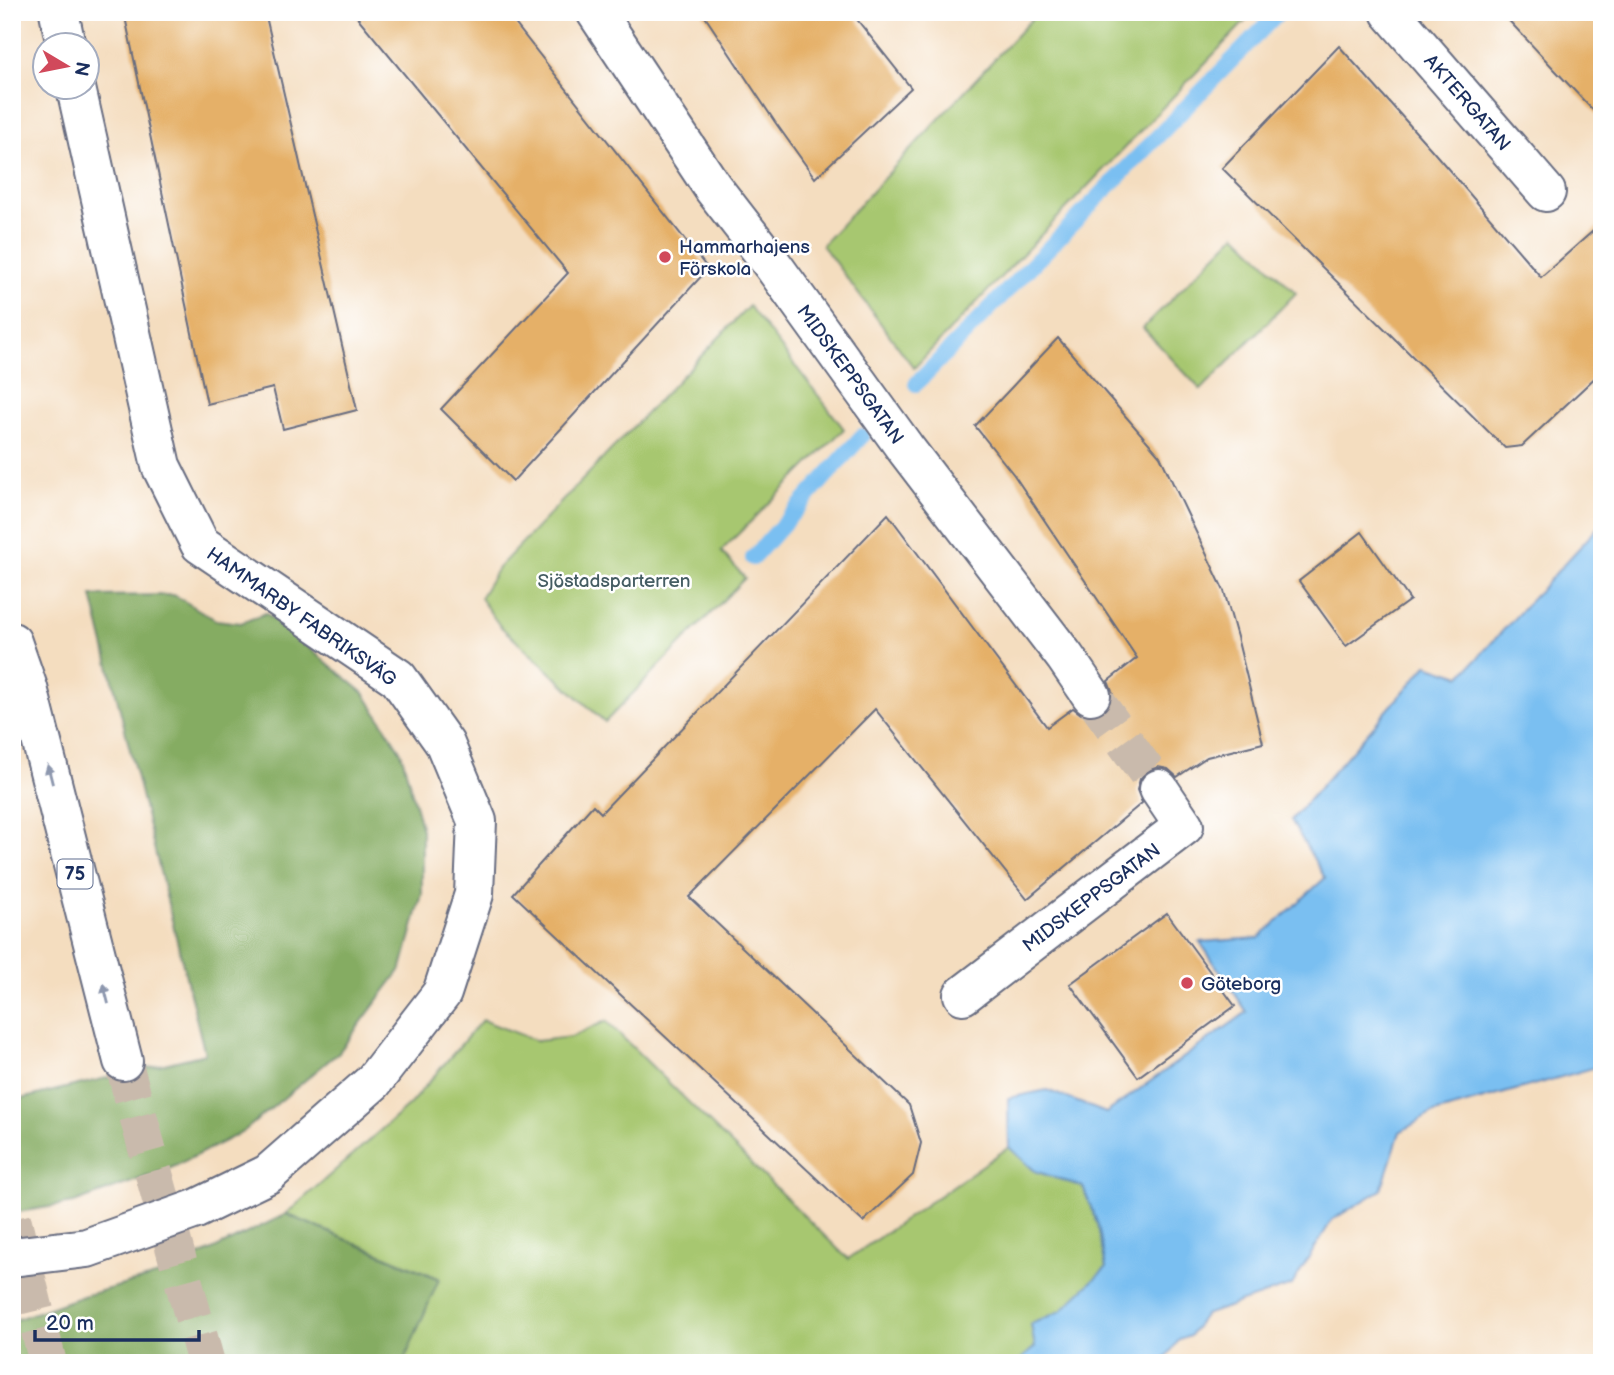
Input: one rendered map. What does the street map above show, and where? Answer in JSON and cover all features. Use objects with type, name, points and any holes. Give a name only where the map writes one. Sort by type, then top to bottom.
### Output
[{"type":"main road","points":[[59,12],[63,32]]},
{"type":"main road","name":"MIDSKEPPSGATAN","points":[[596,12],[713,188],[1091,695]]},
{"type":"main road","name":"AKTERGATAN","points":[[1390,12],[1546,192]]},
{"type":"main road","name":"HAMMARBY FABRIKSVÄG","points":[[12,1257],[87,1248],[197,1209],[268,1174],[373,1082],[442,993],[474,894],[477,821],[445,744],[398,678],[200,544],[194,533],[161,466],[79,102]]},
{"type":"main road","points":[[12,617],[28,688]]},
{"type":"main road","name":"75","points":[[12,642],[28,688],[122,1061]]},
{"type":"main road","name":"MIDSKEPPSGATAN","points":[[963,995],[1184,826],[1159,789]]},
{"type":"green space","points":[[1038,12],[1254,12],[914,368],[822,245]]},
{"type":"green space","points":[[1236,234],[1296,293],[1201,390],[1143,328]]},
{"type":"green space","name":"Sjöstadsparterren","points":[[749,306],[844,429],[721,551],[745,578],[605,722],[500,626],[480,598],[498,568]]},
{"type":"green space","points":[[174,595],[216,620],[241,623],[266,613],[364,693],[401,752],[422,830],[422,894],[402,968],[339,1052],[243,1132],[173,1167],[74,1203],[12,1213],[12,1101],[205,1054],[92,596]]},
{"type":"green space","points":[[482,1020],[537,1041],[571,1037],[606,1021],[848,1259],[1009,1147],[1035,1171],[1083,1187],[1098,1225],[1106,1268],[1061,1311],[1031,1324],[1035,1347],[1017,1363],[403,1363],[439,1278],[286,1214],[410,1104]]},
{"type":"green space","points":[[286,1214],[439,1279],[403,1363],[12,1363],[12,1321],[83,1296],[163,1274]]},
{"type":"water","points":[[1602,523],[1600,1066],[1431,1114],[1400,1132],[1381,1190],[1332,1220],[1292,1285],[1204,1315],[1190,1336],[1179,1340],[1162,1363],[1017,1363],[1035,1347],[1031,1324],[1061,1311],[1106,1268],[1098,1225],[1083,1187],[1035,1171],[1009,1147],[1008,1098],[1047,1090],[1106,1113],[1247,1012],[1200,942],[1259,938],[1325,878],[1291,820],[1427,665],[1461,676]]},
{"type":"building","points":[[124,12],[265,12],[357,410],[283,429],[273,388],[207,404]]},
{"type":"building","points":[[353,12],[506,12],[708,269],[513,481],[441,409],[568,273]]},
{"type":"building","points":[[702,12],[851,12],[911,88],[815,178]]},
{"type":"building","points":[[1501,12],[1602,12],[1602,120],[1555,70]]},
{"type":"building","points":[[1339,46],[1541,277],[1602,223],[1602,371],[1522,446],[1505,448],[1222,168]]},
{"type":"building","points":[[1058,338],[1160,456],[1224,591],[1263,743],[1207,757],[1177,777],[1168,769],[1158,767],[1147,771],[1140,779],[1137,790],[1142,803],[1027,899],[875,709],[689,897],[909,1105],[921,1143],[913,1175],[863,1222],[513,894],[593,805],[601,813],[888,514],[1047,727],[1073,708],[1092,717],[1104,713],[1113,694],[1108,681],[1137,658],[1014,475],[975,426]]},
{"type":"building","points":[[1362,532],[1410,600],[1346,646],[1299,581]]},
{"type":"building","points":[[1167,913],[1235,1006],[1138,1077],[1070,984]]},
{"type":"waterway","points":[[916,384],[1279,12]]},
{"type":"waterway","points":[[753,558],[862,436]]},
{"type":"tunnel","points":[[1091,695],[1159,789]]},
{"type":"tunnel","points":[[123,1061],[206,1363]]},
{"type":"tunnel","points":[[12,1219],[48,1363]]},
{"type":"place","name":"Hammarhajens Förskola","points":[[665,257]]},
{"type":"place","name":"Göteborg","points":[[1187,983]]}]
